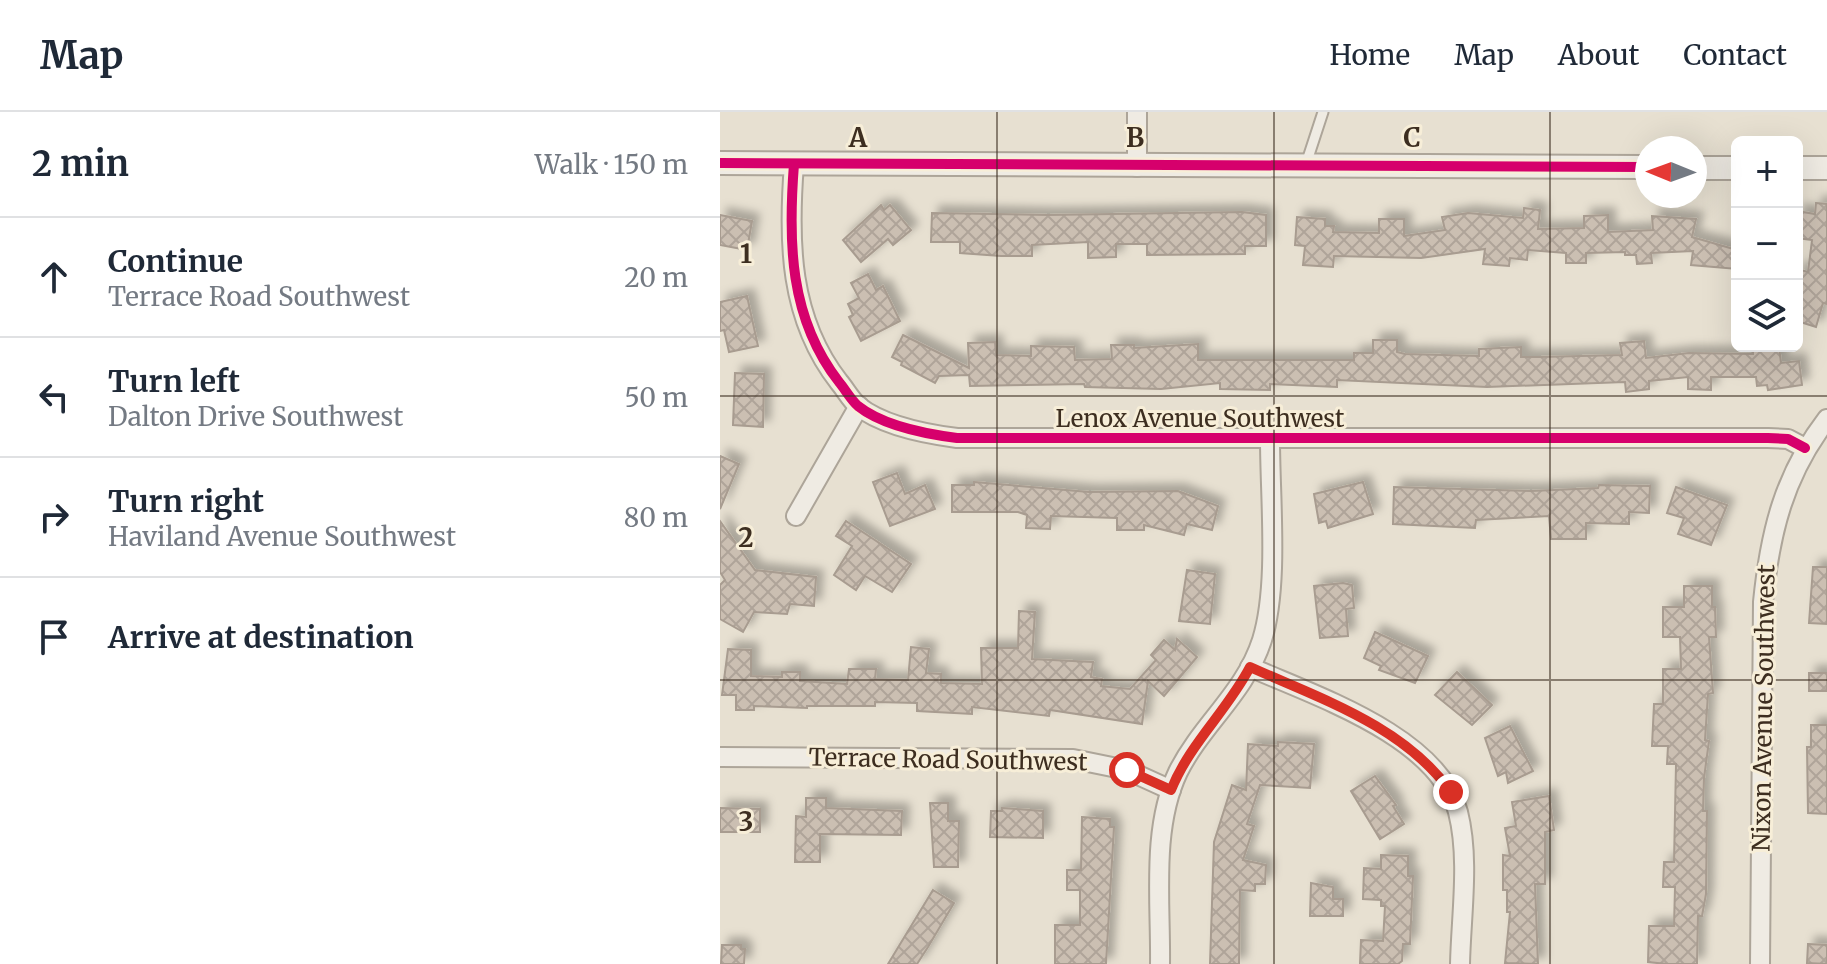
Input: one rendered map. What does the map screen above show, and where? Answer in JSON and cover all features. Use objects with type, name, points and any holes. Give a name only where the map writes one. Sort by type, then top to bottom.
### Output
[{"type":"street","points":[[1137,112],[1137,167]]},
{"type":"street","points":[[720,163],[1635,167]]},
{"type":"street","name":"Lenox Avenue Southwest","points":[[794,164],[790,221],[794,282],[801,308],[828,367],[859,406],[899,425],[957,438],[1768,438],[1788,439],[1805,448]]},
{"type":"street","points":[[1707,168],[1731,168]]},
{"type":"street","points":[[1803,168],[1827,168]]},
{"type":"street","points":[[796,516],[859,406]]},
{"type":"street","name":"Nixon Avenue Southwest","points":[[1760,964],[1763,602],[1776,516],[1805,448],[1827,419]]},
{"type":"street","points":[[1160,964],[1163,820],[1171,790],[1199,737],[1233,699],[1250,667],[1267,622],[1270,589],[1270,440]]},
{"type":"street","points":[[1250,667],[1352,713],[1398,739],[1423,757],[1444,782],[1458,813],[1462,838],[1460,964]]},
{"type":"street","name":"Terrace Road Southwest","points":[[720,757],[1073,759],[1127,770],[1171,790]]},
{"type":"lane","points":[[1305,167],[1323,112]]},
{"type":"building","points":[[1816,203],[1827,204],[1827,304],[1823,303],[1816,327],[1803,323],[1803,271],[1808,272],[1812,240],[1803,239],[1803,212],[1815,214]]},
{"type":"building","points":[[881,205],[884,210],[890,205],[911,230],[893,245],[888,239],[861,262],[843,240]]},
{"type":"building","points":[[1524,208],[1540,210],[1538,229],[1584,228],[1584,216],[1608,215],[1608,232],[1653,230],[1652,216],[1696,219],[1692,237],[1731,248],[1731,268],[1691,265],[1693,251],[1651,253],[1652,263],[1637,264],[1636,255],[1625,255],[1625,252],[1586,253],[1586,263],[1566,263],[1566,253],[1528,250],[1527,260],[1510,258],[1509,266],[1483,264],[1485,249],[1421,258],[1334,256],[1333,267],[1303,265],[1305,246],[1295,245],[1297,217],[1325,219],[1325,226],[1334,226],[1333,232],[1379,233],[1379,219],[1404,219],[1404,236],[1445,230],[1442,217],[1468,213],[1523,218]]},
{"type":"building","points":[[1242,212],[1266,215],[1266,246],[1245,246],[1245,254],[1147,255],[1147,244],[1116,244],[1116,257],[1088,258],[1088,242],[1032,245],[1032,256],[1001,256],[960,253],[960,242],[931,242],[932,213]]},
{"type":"building","points":[[720,215],[752,221],[747,250],[720,245]]},
{"type":"building","points":[[868,274],[876,290],[883,286],[900,321],[861,341],[849,317],[853,315],[848,304],[859,298],[851,283]]},
{"type":"building","points":[[747,296],[758,346],[729,352],[724,330],[720,331],[720,302]]},
{"type":"building","points":[[903,335],[969,368],[968,343],[995,342],[996,355],[1031,356],[1031,346],[1074,347],[1075,360],[1112,359],[1111,345],[1134,345],[1134,348],[1198,344],[1198,360],[1354,360],[1354,353],[1373,353],[1373,340],[1397,340],[1397,352],[1405,354],[1479,356],[1479,349],[1521,347],[1521,357],[1622,355],[1620,343],[1644,341],[1646,358],[1689,353],[1780,352],[1781,363],[1799,361],[1802,385],[1768,390],[1767,385],[1757,386],[1756,377],[1711,377],[1711,390],[1688,389],[1688,377],[1649,381],[1649,389],[1626,392],[1625,382],[1487,387],[1337,380],[1337,387],[1270,384],[1270,390],[1220,389],[1220,383],[1161,389],[1085,387],[1084,384],[970,386],[969,375],[939,376],[935,383],[892,357]]},
{"type":"building","points":[[735,373],[764,374],[763,427],[733,425]]},
{"type":"building","points":[[720,456],[739,464],[720,509]]},
{"type":"building","points":[[897,473],[905,494],[925,485],[935,509],[890,526],[873,482]]},
{"type":"building","points":[[974,482],[1089,492],[1178,491],[1218,506],[1212,530],[1187,524],[1184,535],[1144,525],[1144,530],[1117,530],[1117,518],[1051,516],[1050,529],[1026,528],[1027,515],[1018,512],[952,512],[952,485],[974,485]]},
{"type":"building","points":[[1363,482],[1373,514],[1328,528],[1326,521],[1319,523],[1314,494]]},
{"type":"building","points":[[1599,485],[1650,486],[1649,513],[1629,512],[1629,524],[1586,523],[1586,539],[1551,539],[1549,516],[1476,520],[1475,528],[1393,524],[1394,487],[1531,491],[1598,488]]},
{"type":"building","points":[[1676,487],[1727,505],[1711,545],[1678,534],[1684,518],[1667,513]]},
{"type":"building","points":[[720,521],[755,570],[816,577],[814,606],[790,604],[787,614],[754,612],[743,632],[720,619],[720,585],[725,580],[720,572]]},
{"type":"building","points":[[846,521],[911,564],[892,592],[865,576],[856,590],[834,575],[852,546],[836,536]]},
{"type":"building","points":[[1813,567],[1827,567],[1827,624],[1809,623]]},
{"type":"building","points":[[1187,570],[1215,574],[1210,624],[1179,621]]},
{"type":"building","points":[[1352,585],[1354,608],[1346,609],[1348,636],[1320,638],[1314,586]]},
{"type":"building","points":[[1684,586],[1712,586],[1712,607],[1715,607],[1716,637],[1709,637],[1713,693],[1708,694],[1705,740],[1709,741],[1703,811],[1707,811],[1706,894],[1702,916],[1698,916],[1697,964],[1667,964],[1648,962],[1649,926],[1674,926],[1675,887],[1663,887],[1664,862],[1674,862],[1676,764],[1667,764],[1668,746],[1652,746],[1654,704],[1663,704],[1663,669],[1681,669],[1680,637],[1663,637],[1663,607],[1684,607]]},
{"type":"building","points":[[1019,611],[1035,612],[1032,659],[1093,662],[1091,677],[1102,679],[1101,686],[1130,689],[1156,660],[1151,655],[1164,640],[1175,650],[1177,639],[1197,657],[1164,696],[1148,681],[1142,724],[1050,710],[1049,716],[972,707],[972,714],[917,711],[917,703],[875,702],[875,706],[807,708],[754,706],[754,710],[736,710],[736,695],[722,695],[728,649],[751,650],[751,676],[782,677],[782,672],[800,672],[800,681],[847,684],[849,669],[876,669],[875,679],[908,680],[911,647],[929,649],[926,673],[941,674],[941,683],[982,684],[981,648],[1018,648]]},
{"type":"building","points":[[1375,632],[1428,656],[1415,683],[1379,670],[1381,666],[1364,658]]},
{"type":"building","points":[[1457,672],[1492,705],[1472,725],[1435,695]]},
{"type":"building","points":[[1809,673],[1827,673],[1827,691],[1809,691]]},
{"type":"building","points":[[1811,725],[1827,725],[1827,814],[1808,813],[1807,747],[1811,747]]},
{"type":"building","points":[[1510,726],[1533,771],[1508,783],[1506,772],[1498,776],[1485,738]]},
{"type":"building","points":[[1278,742],[1314,744],[1310,788],[1260,785],[1247,824],[1254,826],[1243,860],[1266,865],[1265,884],[1255,884],[1255,891],[1240,890],[1239,964],[1210,964],[1214,842],[1232,785],[1246,790],[1248,744],[1278,746]]},
{"type":"building","points":[[1375,776],[1396,805],[1393,806],[1404,824],[1380,839],[1351,791]]},
{"type":"building","points":[[1549,796],[1554,830],[1545,832],[1545,884],[1535,884],[1538,964],[1505,963],[1510,912],[1507,912],[1507,890],[1503,890],[1503,855],[1510,856],[1505,828],[1516,826],[1512,802]]},
{"type":"building","points":[[806,798],[826,798],[826,808],[902,811],[901,835],[820,834],[820,862],[795,862],[796,816],[806,817]]},
{"type":"building","points":[[930,803],[948,803],[948,821],[959,821],[958,867],[934,867]]},
{"type":"building","points":[[720,808],[760,809],[760,832],[720,832]]},
{"type":"building","points":[[1002,808],[1043,811],[1043,838],[990,837],[991,811],[1002,811]]},
{"type":"building","points":[[1082,817],[1110,819],[1110,827],[1114,827],[1106,964],[1055,964],[1055,925],[1080,925],[1080,890],[1067,890],[1067,870],[1081,870]]},
{"type":"building","points":[[1381,855],[1408,856],[1408,876],[1413,876],[1410,944],[1403,944],[1402,961],[1398,964],[1360,964],[1361,940],[1383,941],[1385,906],[1381,906],[1381,900],[1363,899],[1364,868],[1381,869]]},
{"type":"building","points":[[1311,883],[1333,887],[1333,899],[1343,899],[1343,916],[1310,916]]},
{"type":"building","points":[[933,890],[954,903],[928,947],[917,964],[888,964]]},
{"type":"building","points":[[1808,944],[1827,945],[1827,964],[1807,963]]},
{"type":"building","points":[[722,945],[741,945],[741,949],[745,949],[744,964],[721,964]]},
{"type":"cycle path","points":[[720,163],[1635,167]]},
{"type":"cycle path","points":[[794,164],[792,250],[801,305],[810,332],[822,357],[855,404],[880,419],[905,428],[957,438],[1768,438],[1788,439],[1805,448]]},
{"type":"route","points":[[1127,770],[1171,790],[1199,737],[1233,699],[1250,667],[1352,713],[1398,739],[1423,757],[1451,792]]}]
